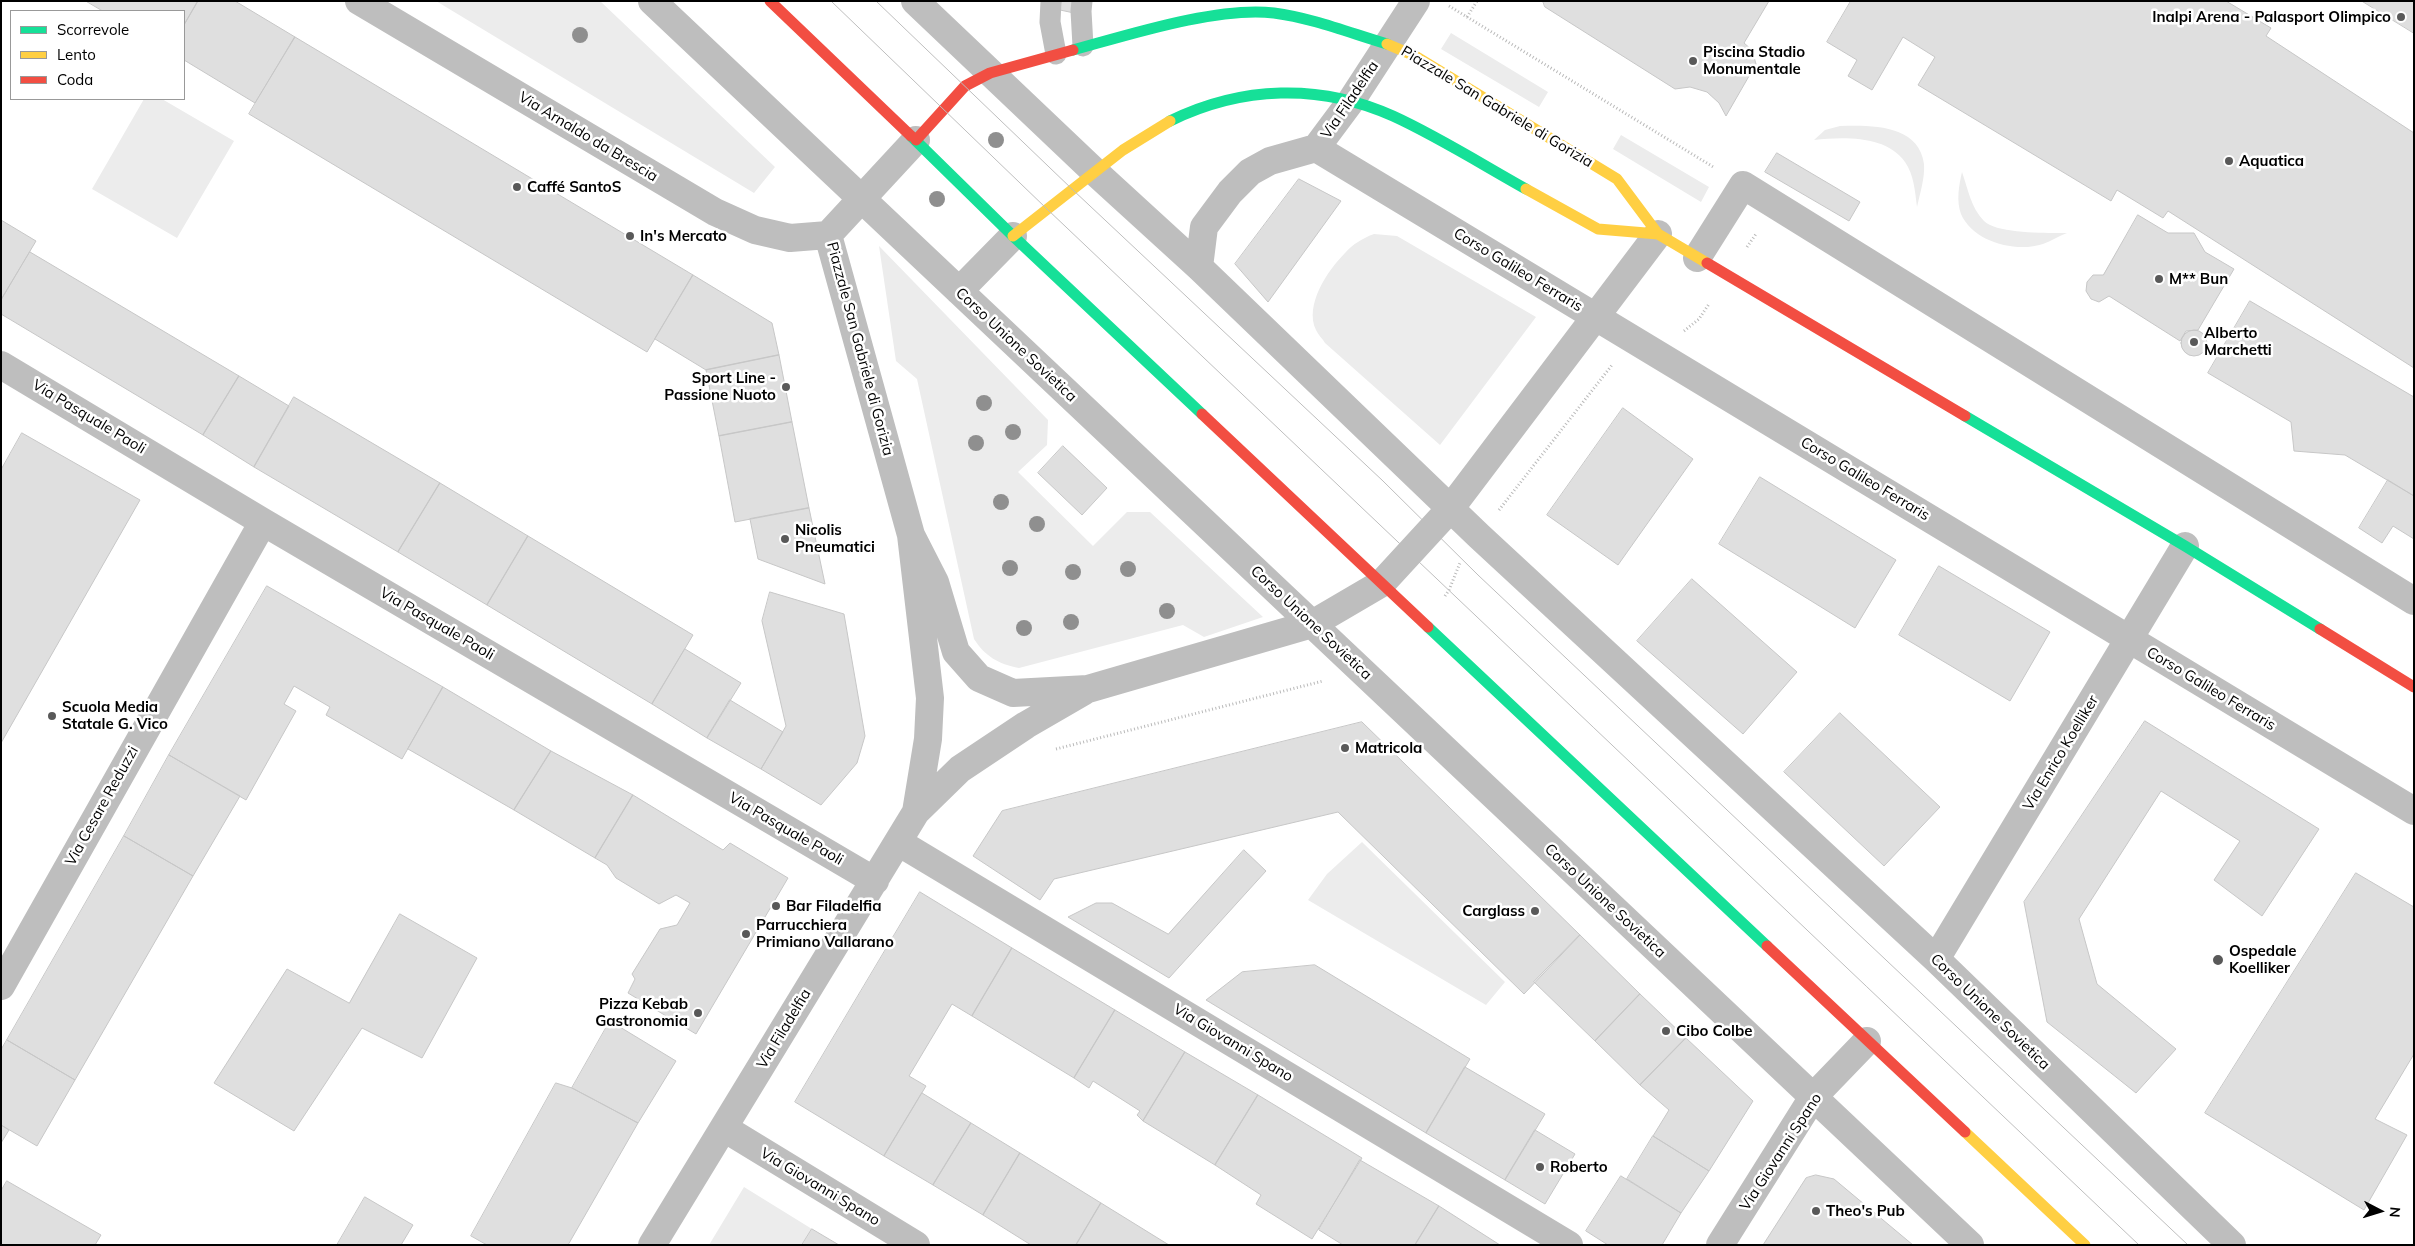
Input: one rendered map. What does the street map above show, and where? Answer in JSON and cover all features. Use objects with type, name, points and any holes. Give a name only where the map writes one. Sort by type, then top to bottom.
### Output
[{"type":"main road","points":[[770,1],[916,140],[1013,236],[2085,1245]]},
{"type":"main road","name":"Piazzale San Gabriele di Gorizia","points":[[916,140],[965,86],[990,72],[1084,46],[1196,19],[1232,7],[1313,22],[1388,44],[1415,56],[1617,178],[1658,234]]},
{"type":"main road","points":[[1013,236],[1095,172],[1156,129],[1191,111],[1230,98],[1262,93],[1293,92],[1351,101],[1393,116],[1598,229],[1658,234],[2185,546],[2414,687]]},
{"type":"street","name":"Via Arnaldo da Brescia","points":[[359,1],[715,212],[755,230],[790,238],[828,235]]},
{"type":"street","name":"Corso Unione Sovietica","points":[[652,1],[1970,1245]]},
{"type":"street","name":"Via Filadelfia","points":[[1316,148],[1351,101],[1416,1]]},
{"type":"street","name":"Corso Unione Sovietica","points":[[929,6],[990,72],[1095,172],[1200,267],[1450,509],[1936,959],[2232,1245]]},
{"type":"street","name":"Piazzale San Gabriele di Gorizia","points":[[916,140],[828,235],[911,536],[930,698],[928,739],[916,812]]},
{"type":"street","points":[[1200,267],[1204,227],[1230,192],[1250,172],[1270,161],[1316,148]]},
{"type":"street","name":"Corso Galileo Ferraris","points":[[1316,148],[2414,811]]},
{"type":"street","points":[[1697,258],[1743,185],[2414,601]]},
{"type":"street","name":"Piazzale San Gabriele di Gorizia","points":[[911,536],[936,582],[956,652],[979,678],[1013,693],[1088,689],[1312,624],[1382,583],[1450,509],[1658,234]]},
{"type":"street","points":[[959,291],[1013,236]]},
{"type":"street","name":"Via Pasquale Paoli","points":[[1,365],[263,522],[875,881]]},
{"type":"street","name":"Via Cesare Reduzzi","points":[[1,986],[263,522]]},
{"type":"street","name":"Via Enrico Koelliker","points":[[1936,959],[2185,546]]},
{"type":"street","name":"Piazzale San Gabriele di Gorizia","points":[[916,812],[960,769],[1026,725],[1088,689]]},
{"type":"street","name":"Via Filadelfia","points":[[652,1245],[916,812]]},
{"type":"street","name":"Via Giovanni Spano","points":[[898,842],[1568,1245]]},
{"type":"street","name":"Via Giovanni Spano","points":[[1720,1245],[1813,1098],[1867,1041]]},
{"type":"street","name":"Via Giovanni Spano","points":[[724,1128],[916,1245]]},
{"type":"lane","points":[[1051,1],[1050,22],[1056,54]]},
{"type":"lane","points":[[1082,1],[1084,46]]},
{"type":"path","points":[[1442,1],[1743,185]]},
{"type":"path","points":[[1467,16],[1476,1]]},
{"type":"path","points":[[1424,621],[1449,590],[1462,558],[1614,363]]},
{"type":"path","points":[[1049,751],[1362,672]]},
{"type":"shaded area","points":[[436,1],[600,1],[775,167],[754,193]]},
{"type":"shaded area","points":[[1451,33],[1548,92],[1539,107],[1441,49]]},
{"type":"shaded area","points":[[143,100],[164,100],[234,141],[177,238],[92,189]]},
{"type":"shaded area","points":[[1840,126],[1878,127],[1903,134],[1913,141],[1920,151],[1924,164],[1923,180],[1917,207],[1914,183],[1910,172],[1905,162],[1897,153],[1876,142],[1838,138],[1814,140],[1825,130]]},
{"type":"shaded area","points":[[1621,135],[1709,187],[1701,202],[1613,149]]},
{"type":"shaded area","points":[[1962,172],[1970,198],[1984,221],[2011,231],[2067,233],[2043,244],[2020,247],[1996,243],[1985,238],[1967,224],[1959,209],[1958,198]]},
{"type":"shaded area","points":[[1374,234],[1397,236],[1536,317],[1440,445],[1325,343],[1316,330],[1313,310],[1315,299],[1325,278],[1338,260],[1351,247],[1362,239]]},
{"type":"shaded area","points":[[879,246],[1048,420],[1047,445],[1018,472],[1093,546],[1127,512],[1150,512],[1263,617],[1204,637],[1183,625],[1019,668],[998,662],[988,655],[974,639],[917,379],[896,361]]},
{"type":"shaded area","points":[[1362,842],[1505,982],[1486,1005],[1308,900],[1327,874]]},
{"type":"shaded area","points":[[744,1187],[812,1229],[802,1245],[709,1245]]},
{"type":"building","points":[[86,1],[198,1],[185,23],[185,10],[101,10]]},
{"type":"building","points":[[198,1],[235,1],[295,37],[255,103],[185,61],[185,23]]},
{"type":"building","points":[[1062,1],[1077,1],[1074,13],[1060,10]]},
{"type":"building","name":"Piscina Stadio Monumentale","points":[[1543,1],[1769,1],[1744,43],[1752,50],[1756,64],[1726,116],[1719,103],[1707,92],[1690,87],[1675,89],[1545,7]]},
{"type":"building","name":"Aquatica","points":[[1851,1],[2226,1],[2271,28],[2266,36],[2414,133],[2414,368],[2168,211],[2163,218],[2117,190],[2111,201],[1918,85],[1935,57],[1903,37],[1872,90],[1848,76],[1857,60],[1827,42]]},
{"type":"building","name":"Inalpi Arena - Palasport Olimpico","points":[[2362,1],[2414,1],[2414,33]]},
{"type":"building","points":[[295,37],[693,275],[647,352],[249,114]]},
{"type":"building","points":[[1777,153],[1860,202],[1849,221],[1765,172]]},
{"type":"building","points":[[1299,179],[1341,201],[1268,302],[1235,264]]},
{"type":"building","name":"M** Bun","points":[[2138,215],[2168,233],[2194,233],[2205,252],[2234,269],[2198,330],[2186,331],[2180,341],[2109,296],[2099,302],[2091,299],[2086,291],[2087,282],[2093,275],[2103,275]]},
{"type":"building","points":[[1,220],[36,241],[1,300]]},
{"type":"building","points":[[30,252],[239,376],[203,435],[1,314],[1,300]]},
{"type":"building","points":[[693,275],[772,323],[779,355],[706,370],[655,339]]},
{"type":"building","points":[[2250,301],[2414,397],[2414,496],[2345,455],[2294,451],[2291,422],[2208,373]]},
{"type":"building","name":"Alberto Marchetti","points":[[2194,330],[2203,334],[2207,343],[2203,352],[2194,356],[2185,352],[2181,343],[2185,334]]},
{"type":"building","points":[[779,355],[792,422],[719,436],[706,370]]},
{"type":"building","points":[[239,376],[289,406],[254,467],[203,435]]},
{"type":"building","points":[[294,397],[440,483],[398,552],[254,467]]},
{"type":"building","points":[[1623,408],[1693,459],[1618,565],[1547,515]]},
{"type":"building","points":[[792,422],[809,508],[735,522],[719,436]]},
{"type":"building","points":[[22,433],[140,500],[1,743],[1,470]]},
{"type":"building","points":[[1063,446],[1107,488],[1082,515],[1038,473]]},
{"type":"building","points":[[1760,477],[1896,560],[1855,628],[1719,544]]},
{"type":"building","points":[[2388,480],[2414,496],[2414,539],[2393,526],[2382,543],[2359,528]]},
{"type":"building","points":[[440,483],[528,536],[487,605],[398,552]]},
{"type":"building","name":"Nicolis Pneumatici","points":[[809,508],[825,584],[758,559],[750,519]]},
{"type":"building","points":[[528,536],[693,635],[652,704],[487,605]]},
{"type":"building","points":[[1939,566],[2050,632],[2010,701],[1899,635]]},
{"type":"building","points":[[1692,579],[1797,672],[1743,734],[1637,641]]},
{"type":"building","points":[[267,586],[443,687],[402,759],[326,715],[330,707],[294,686],[284,704],[296,711],[246,800],[169,755]]},
{"type":"building","points":[[770,592],[844,614],[865,736],[857,763],[821,805],[761,769],[786,726],[762,621]]},
{"type":"building","points":[[685,649],[741,683],[707,738],[652,704]]},
{"type":"building","points":[[443,687],[551,751],[514,810],[408,749]]},
{"type":"building","points":[[730,700],[783,732],[761,769],[707,738]]},
{"type":"building","points":[[1840,713],[1940,807],[1884,866],[1784,772]]},
{"type":"building","points":[[2145,721],[2319,829],[2262,916],[2214,880],[2240,841],[2161,791],[2079,919],[2097,984],[2176,1049],[2136,1093],[2047,1022],[2024,902]]},
{"type":"building","points":[[1362,722],[1580,935],[1524,994],[1338,812],[1054,879],[1040,900],[973,856],[1002,811]]},
{"type":"building","points":[[551,751],[633,795],[595,858],[514,810]]},
{"type":"building","points":[[169,755],[240,796],[193,876],[124,836]]},
{"type":"building","points":[[633,795],[723,850],[730,843],[788,878],[696,1034],[628,993],[635,979],[632,974],[660,929],[677,925],[690,903],[676,895],[659,904],[616,878],[607,865],[595,858]]},
{"type":"building","points":[[124,836],[193,876],[75,1080],[7,1040]]},
{"type":"building","points":[[1244,850],[1266,871],[1169,978],[1068,917],[1096,903],[1112,903],[1168,934]]},
{"type":"building","points":[[2356,873],[2414,907],[2414,1054],[2375,1119],[2407,1135],[2364,1210],[2205,1113]]},
{"type":"building","points":[[920,892],[1012,948],[972,1016],[952,1004],[909,1076],[926,1086],[884,1156],[795,1102]]},
{"type":"building","points":[[400,914],[477,958],[422,1058],[362,1028],[294,1131],[214,1083],[287,969],[349,1003]]},
{"type":"building","points":[[1580,935],[1640,994],[1595,1041],[1534,982]]},
{"type":"building","points":[[1012,948],[1115,1010],[1074,1078],[972,1016]]},
{"type":"building","points":[[1315,965],[1470,1059],[1426,1133],[1206,1000],[1242,972]]},
{"type":"building","points":[[1640,994],[1686,1038],[1640,1085],[1595,1041]]},
{"type":"building","points":[[1115,1010],[1185,1052],[1143,1121],[1137,1115],[1140,1111],[1093,1081],[1089,1088],[1074,1078]]},
{"type":"building","points":[[610,1021],[676,1061],[638,1123],[572,1088]]},
{"type":"building","points":[[1686,1038],[1753,1101],[1709,1171],[1653,1136],[1669,1110],[1640,1085]]},
{"type":"building","points":[[7,1040],[75,1080],[37,1146],[1,1125],[1,1050]]},
{"type":"building","points":[[1185,1052],[1258,1095],[1215,1165],[1143,1121]]},
{"type":"building","points":[[1465,1067],[1545,1114],[1505,1180],[1426,1133]]},
{"type":"building","points":[[556,1083],[572,1088],[638,1123],[568,1245],[487,1245],[471,1236]]},
{"type":"building","points":[[922,1093],[971,1123],[933,1185],[884,1156]]},
{"type":"building","points":[[1258,1095],[1362,1158],[1312,1239],[1256,1204],[1261,1195],[1215,1165]]},
{"type":"building","points":[[971,1123],[1020,1153],[983,1215],[933,1185]]},
{"type":"building","points":[[1,1125],[9,1130],[1,1143]]},
{"type":"building","name":"Roberto","points":[[1535,1130],[1575,1154],[1545,1204],[1505,1180]]},
{"type":"building","points":[[1653,1136],[1709,1171],[1681,1213],[1627,1179]]},
{"type":"building","points":[[1020,1153],[1101,1203],[1076,1245],[1031,1245],[983,1215]]},
{"type":"building","points":[[1360,1160],[1439,1206],[1415,1245],[1343,1245],[1319,1230]]},
{"type":"building","points":[[1816,1175],[1834,1179],[1913,1245],[1763,1245],[1806,1178]]},
{"type":"building","points":[[1621,1176],[1681,1213],[1662,1245],[1608,1245],[1586,1231]]},
{"type":"building","points":[[7,1181],[101,1235],[95,1245],[1,1245],[1,1191]]},
{"type":"building","points":[[365,1197],[413,1225],[401,1245],[337,1245]]},
{"type":"building","points":[[1101,1203],[1169,1245],[1076,1245]]},
{"type":"building","points":[[1439,1206],[1500,1245],[1415,1245]]},
{"type":"building","points":[[812,1229],[839,1245],[802,1245]]},
{"type":"tram line","points":[[831,1],[1047,209],[2139,1245]]},
{"type":"tram line","points":[[876,1],[1073,190],[1383,481],[1478,575],[2188,1245]]},
{"type":"traffic: fast","points":[[1073,50],[1173,23],[1252,12],[1274,13],[1302,18],[1387,44]]},
{"type":"traffic: fast","points":[[1170,121],[1197,109],[1253,95],[1281,93],[1337,98],[1365,105],[1410,124],[1526,189]]},
{"type":"traffic: fast","points":[[911,136],[1013,236],[1202,414]]},
{"type":"traffic: fast","points":[[1965,416],[2185,546],[2320,629]]},
{"type":"traffic: fast","points":[[1428,627],[1767,946]]},
{"type":"traffic: slow","points":[[1387,44],[1415,56],[1617,179],[1658,234],[1707,263]]},
{"type":"traffic: slow","points":[[1013,236],[1123,150],[1170,121]]},
{"type":"traffic: slow","points":[[1526,189],[1598,229],[1658,234]]},
{"type":"traffic: slow","points":[[1965,1132],[2085,1245]]},
{"type":"traffic: jam","points":[[770,1],[911,136]]},
{"type":"traffic: jam","points":[[916,140],[965,86],[990,73],[1073,50]]},
{"type":"traffic: jam","points":[[1707,263],[1965,416]]},
{"type":"traffic: jam","points":[[1202,414],[1428,627]]},
{"type":"traffic: jam","points":[[2320,629],[2414,687]]},
{"type":"traffic: jam","points":[[1767,946],[1965,1132]]},
{"type":"place","name":"Inalpi Arena - Palasport Olimpico","points":[[2401,17]]},
{"type":"place","name":"Piscina Stadio Monumentale","points":[[1693,61]]},
{"type":"place","name":"Aquatica","points":[[2229,161]]},
{"type":"place","name":"Caffé SantoS","points":[[517,187]]},
{"type":"place","name":"In's Mercato","points":[[630,236]]},
{"type":"place","name":"M** Bun","points":[[2159,279]]},
{"type":"place","name":"Alberto Marchetti","points":[[2194,342]]},
{"type":"place","name":"Sport Line - Passione Nuoto","points":[[786,387]]},
{"type":"place","name":"Nicolis Pneumatici","points":[[785,539]]},
{"type":"place","name":"Scuola Media Statale G. Vico","points":[[52,716]]},
{"type":"place","name":"Matricola","points":[[1345,748]]},
{"type":"place","name":"Bar Filadelfia","points":[[776,906]]},
{"type":"place","name":"Carglass","points":[[1535,911]]},
{"type":"place","name":"Parrucchiera Primiano Vallarano","points":[[746,934]]},
{"type":"place","name":"Ospedale Koelliker","points":[[2218,960]]},
{"type":"place","name":"Pizza Kebab Gastronomia","points":[[698,1013]]},
{"type":"place","name":"Cibo Colbe","points":[[1666,1031]]},
{"type":"place","name":"Roberto","points":[[1540,1167]]},
{"type":"place","name":"Theo's Pub","points":[[1816,1211]]}]
